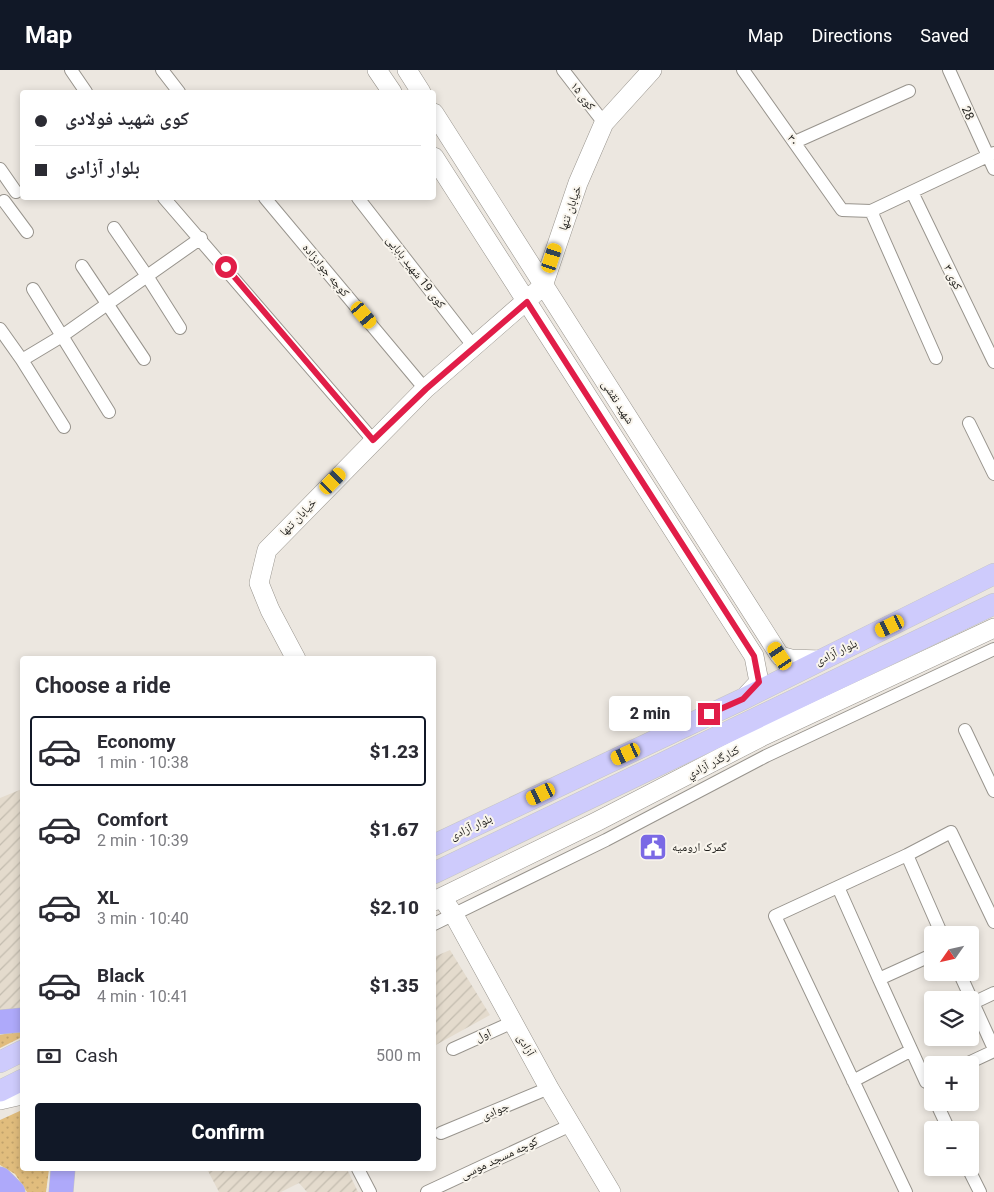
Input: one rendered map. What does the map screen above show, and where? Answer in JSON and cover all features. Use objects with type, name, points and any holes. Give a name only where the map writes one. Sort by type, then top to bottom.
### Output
[{"type":"highway","points":[[0,1022],[20,1020]]},
{"type":"highway","points":[[61,1192],[63,1171]]},
{"type":"highway","points":[[0,1179],[13,1192]]},
{"type":"main road","name":"بلوار آزادی","points":[[436,844],[743,699],[994,574]]},
{"type":"main road","name":"بلوار آزادی","points":[[436,872],[994,604]]},
{"type":"main road","points":[[0,1062],[20,1052]]},
{"type":"main road","points":[[0,1091],[20,1081]]},
{"type":"street","points":[[70,70],[85,90]]},
{"type":"street","points":[[162,70],[178,90]]},
{"type":"street","points":[[377,70],[391,90]]},
{"type":"street","points":[[407,70],[420,90]]},
{"type":"street","name":"کوی ۱۵","points":[[563,70],[604,122]]},
{"type":"street","name":"خیابان تنها","points":[[294,656],[270,610],[259,583],[267,550],[373,440],[426,389],[543,286],[578,183],[604,122],[652,70]]},
{"type":"street","name":"۳۰","points":[[743,70],[842,210],[870,211]]},
{"type":"street","name":"28","points":[[948,70],[991,154],[994,169]]},
{"type":"street","points":[[795,142],[909,91]]},
{"type":"street","name":"شهید نقشی","points":[[436,116],[780,656]]},
{"type":"street","points":[[936,358],[870,211],[991,154]]},
{"type":"street","name":"شهید نقشی","points":[[436,160],[754,656],[758,667]]},
{"type":"street","points":[[0,169],[19,190],[2,202],[27,232]]},
{"type":"street","name":"کوی ۳","points":[[912,192],[994,362]]},
{"type":"street","points":[[166,200],[201,238],[373,440]]},
{"type":"street","name":"کوچه جوادزاده","points":[[268,200],[426,389]]},
{"type":"street","name":"کوی 19 شهید بابایی","points":[[360,200],[474,347]]},
{"type":"street","points":[[114,228],[180,328]]},
{"type":"street","points":[[22,360],[62,336],[201,238]]},
{"type":"street","points":[[82,266],[144,359]]},
{"type":"street","points":[[33,289],[109,412]]},
{"type":"street","points":[[0,329],[64,427]]},
{"type":"street","points":[[970,423],[994,474]]},
{"type":"street","name":"کنارگذر آزادي","points":[[438,899],[596,822],[761,737],[994,628]]},
{"type":"street","points":[[436,923],[606,840],[766,756],[994,649]]},
{"type":"street","points":[[743,699],[759,682],[758,667],[764,669],[777,665],[781,661],[780,656],[790,659],[821,660]]},
{"type":"street","points":[[965,730],[993,785]]},
{"type":"street","points":[[596,822],[606,840]]},
{"type":"street","points":[[906,1192],[775,916],[951,832],[994,922]]},
{"type":"street","points":[[906,855],[938,926]]},
{"type":"street","points":[[838,887],[910,1051],[924,1073]]},
{"type":"street","name":"آزادی","points":[[438,899],[454,915],[549,1088],[611,1192]]},
{"type":"street","points":[[879,979],[924,959]]},
{"type":"street","points":[[979,999],[994,993]]},
{"type":"street","points":[[979,1016],[994,1050],[979,1058]]},
{"type":"street","name":"اول","points":[[453,1049],[513,1022]]},
{"type":"street","points":[[853,1080],[910,1051]]},
{"type":"street","name":"جوادی","points":[[441,1133],[549,1088]]},
{"type":"street","points":[[0,1100],[20,1095]]},
{"type":"street","name":"کوچه مسجد موسی","points":[[427,1192],[571,1125]]},
{"type":"street","points":[[359,1171],[370,1192]]},
{"type":"street","points":[[972,1176],[980,1192]]},
{"type":"shaded area","points":[[20,790],[20,1009],[0,1013],[0,798]]},
{"type":"shaded area","points":[[450,950],[490,1015],[436,1045],[436,956]]},
{"type":"shaded area","points":[[20,1030],[20,1038],[0,1048],[0,1035]]},
{"type":"shaded area","points":[[20,1111],[20,1171],[49,1171],[46,1192],[27,1192],[15,1174],[0,1165],[0,1120]]},
{"type":"shaded area","points":[[208,1171],[348,1171],[358,1192],[307,1192],[299,1183],[281,1192],[219,1192]]},
{"type":"place","name":"گمرک ارومیه","points":[[653,847]]},
{"type":"route","points":[[226,267],[373,440],[426,389],[527,302],[754,656],[758,667],[759,682],[743,699],[709,714]]}]
